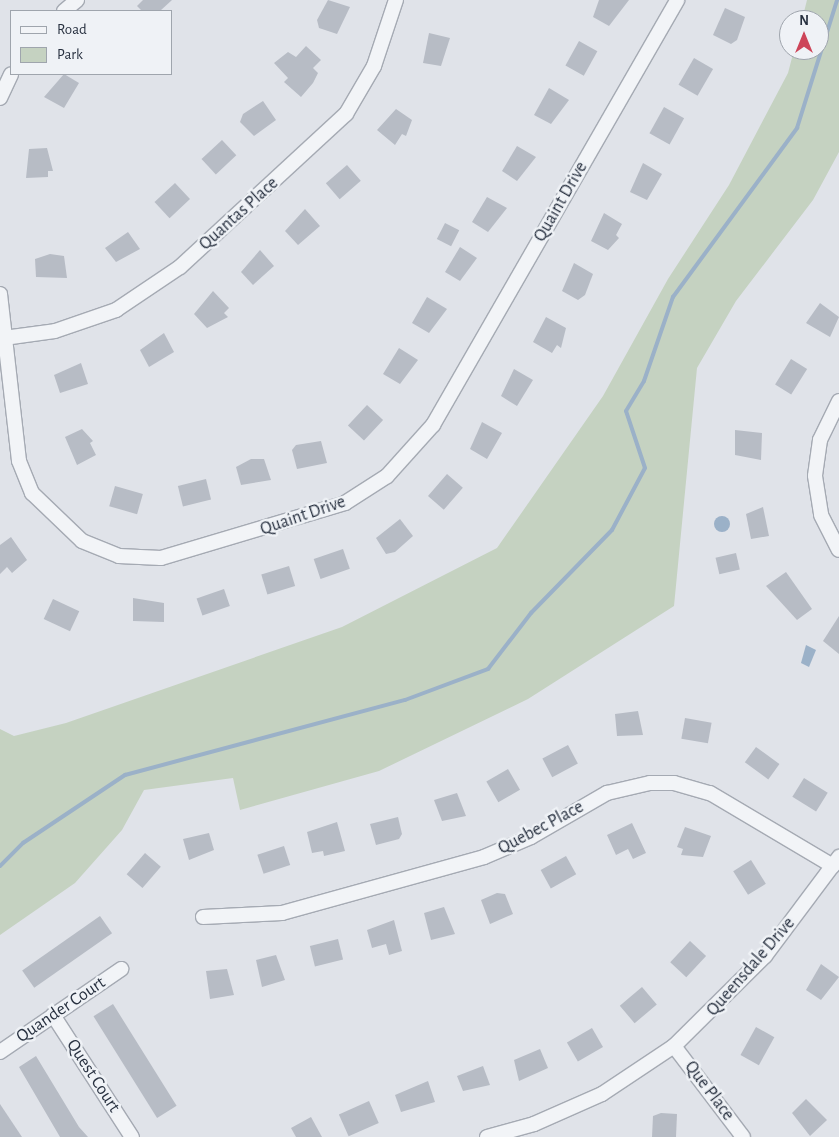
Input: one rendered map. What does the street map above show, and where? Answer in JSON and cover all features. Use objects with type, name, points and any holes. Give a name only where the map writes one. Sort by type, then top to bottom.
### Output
[{"type":"street","points":[[65,10],[77,0]]},
{"type":"street","name":"Quantas Place","points":[[4,338],[55,331],[116,310],[180,267],[346,114],[374,66],[396,0]]},
{"type":"street","name":"Quaint Drive","points":[[0,294],[14,436],[28,484],[63,527],[98,550],[140,558],[182,555],[345,503],[386,476],[433,425],[677,0]]},
{"type":"street","points":[[0,98],[11,75]]},
{"type":"street","points":[[839,402],[820,440],[815,476],[821,515],[839,550]]},
{"type":"street","name":"Quebec Place","points":[[203,918],[282,913],[484,857],[531,837],[607,793],[650,783],[674,783],[710,793],[836,862]]},
{"type":"street","name":"Queensdale Drive","points":[[487,1137],[585,1102],[674,1046],[741,983],[836,862]]},
{"type":"street","name":"Quander Court","points":[[0,1052],[121,969]]},
{"type":"street","name":"Quest Court","points":[[53,1015],[132,1137]]},
{"type":"street","name":"Que Place","points":[[674,1046],[743,1137]]},
{"type":"green space","points":[[807,0],[839,0],[839,152],[813,200],[736,301],[697,368],[674,606],[528,699],[379,771],[240,810],[233,778],[144,790],[122,830],[75,883],[0,935],[0,729],[14,736],[66,723],[342,627],[497,548],[603,396],[668,279],[729,185],[788,73],[791,60],[829,60],[829,10],[804,10]]},
{"type":"water","points":[[722,516],[728,518],[730,524],[728,530],[722,532],[716,530],[714,524],[716,518]]},
{"type":"water","points":[[806,645],[816,650],[809,667],[801,663]]},
{"type":"building","points":[[143,0],[172,0],[161,10],[141,10],[137,6]]},
{"type":"building","points":[[328,0],[350,7],[337,34],[319,28],[317,20]]},
{"type":"building","points":[[599,0],[629,0],[609,26],[593,17]]},
{"type":"building","points":[[725,8],[745,17],[737,40],[731,44],[713,35]]},
{"type":"building","points":[[429,33],[450,38],[441,66],[423,63]]},
{"type":"building","points":[[579,41],[597,51],[584,76],[565,65]]},
{"type":"building","points":[[306,46],[321,60],[313,68],[318,73],[313,83],[301,97],[284,82],[288,78],[274,63],[288,52],[296,57]]},
{"type":"building","points":[[694,58],[713,69],[698,96],[678,85]]},
{"type":"building","points":[[63,75],[79,83],[64,108],[44,97]]},
{"type":"building","points":[[549,88],[569,100],[551,124],[534,115]]},
{"type":"building","points":[[263,101],[276,120],[254,136],[240,122],[243,114]]},
{"type":"building","points":[[664,107],[684,118],[670,144],[649,133]]},
{"type":"building","points":[[396,109],[412,120],[406,136],[402,134],[395,145],[377,130]]},
{"type":"building","points":[[222,140],[236,155],[216,174],[202,159]]},
{"type":"building","points":[[517,146],[536,157],[517,181],[502,171]]},
{"type":"building","points":[[47,148],[53,171],[48,171],[48,177],[26,178],[29,149]]},
{"type":"building","points":[[643,163],[662,174],[647,200],[630,192]]},
{"type":"building","points":[[347,165],[361,181],[340,199],[326,183]]},
{"type":"building","points":[[175,183],[190,199],[170,218],[155,202]]},
{"type":"building","points":[[487,197],[507,208],[488,232],[472,222]]},
{"type":"building","points":[[305,209],[320,226],[298,245],[285,231]]},
{"type":"building","points":[[604,213],[622,224],[616,235],[619,238],[608,250],[591,241]]},
{"type":"building","points":[[445,223],[459,230],[451,246],[437,239]]},
{"type":"building","points":[[128,232],[140,249],[116,262],[105,248]]},
{"type":"building","points":[[460,247],[477,258],[460,281],[445,272]]},
{"type":"building","points":[[260,250],[274,266],[253,285],[241,272]]},
{"type":"building","points":[[50,254],[64,256],[67,278],[36,277],[35,259]]},
{"type":"building","points":[[574,263],[593,274],[585,295],[578,300],[562,291]]},
{"type":"building","points":[[213,291],[229,308],[224,313],[228,317],[207,328],[194,314]]},
{"type":"building","points":[[427,297],[447,309],[429,333],[412,323]]},
{"type":"building","points":[[820,303],[839,317],[830,337],[806,323]]},
{"type":"building","points":[[546,317],[566,328],[561,348],[557,345],[552,353],[533,342]]},
{"type":"building","points":[[164,333],[174,352],[149,367],[140,350]]},
{"type":"building","points":[[399,348],[418,360],[400,384],[383,374]]},
{"type":"building","points":[[791,359],[807,369],[791,395],[775,384]]},
{"type":"building","points":[[81,363],[88,384],[60,393],[54,375]]},
{"type":"building","points":[[514,369],[533,380],[517,406],[501,396]]},
{"type":"building","points":[[367,405],[383,420],[364,440],[348,425]]},
{"type":"building","points":[[482,422],[502,433],[487,459],[470,449]]},
{"type":"building","points":[[82,429],[93,441],[90,443],[96,455],[77,465],[65,437]]},
{"type":"building","points":[[735,430],[762,433],[761,460],[735,455]]},
{"type":"building","points":[[321,441],[327,463],[297,469],[292,450],[296,445]]},
{"type":"building","points":[[251,459],[264,459],[271,480],[241,485],[236,467]]},
{"type":"building","points":[[447,474],[463,488],[444,510],[428,496]]},
{"type":"building","points":[[206,479],[211,499],[183,506],[178,486]]},
{"type":"building","points":[[115,486],[143,494],[137,514],[109,506]]},
{"type":"building","points":[[763,507],[769,536],[751,539],[746,514]]},
{"type":"building","points":[[400,519],[413,536],[395,552],[386,554],[376,538]]},
{"type":"building","points":[[11,537],[27,560],[12,573],[7,567],[0,574],[0,545]]},
{"type":"building","points":[[343,549],[350,569],[321,579],[314,559]]},
{"type":"building","points":[[736,553],[740,570],[719,574],[716,558]]},
{"type":"building","points":[[289,566],[295,586],[267,595],[261,574]]},
{"type":"building","points":[[786,572],[812,609],[797,620],[766,586]]},
{"type":"building","points":[[224,589],[230,606],[202,615],[197,598]]},
{"type":"building","points":[[133,598],[164,603],[164,622],[133,621]]},
{"type":"building","points":[[53,599],[79,611],[70,631],[44,619]]},
{"type":"building","points":[[839,616],[839,654],[823,641]]},
{"type":"building","points":[[638,711],[643,735],[617,736],[615,714]]},
{"type":"building","points":[[685,718],[712,723],[708,743],[681,739]]},
{"type":"building","points":[[568,745],[578,764],[552,777],[542,759]]},
{"type":"building","points":[[756,747],[779,764],[768,779],[745,762]]},
{"type":"building","points":[[508,769],[520,790],[498,802],[486,782]]},
{"type":"building","points":[[804,778],[828,793],[816,811],[792,797]]},
{"type":"building","points":[[457,793],[466,816],[442,821],[434,800]]},
{"type":"building","points":[[398,817],[402,834],[399,839],[376,845],[370,824]]},
{"type":"building","points":[[337,822],[345,851],[324,856],[323,851],[312,853],[307,832]]},
{"type":"building","points":[[632,823],[646,853],[633,859],[628,849],[616,855],[607,835]]},
{"type":"building","points":[[685,827],[711,836],[703,857],[681,855],[683,849],[677,847]]},
{"type":"building","points":[[209,833],[214,850],[189,860],[183,839]]},
{"type":"building","points":[[284,846],[290,865],[264,874],[257,855]]},
{"type":"building","points":[[145,853],[161,867],[142,888],[127,874]]},
{"type":"building","points":[[566,856],[576,874],[551,888],[541,870]]},
{"type":"building","points":[[751,860],[766,884],[748,895],[733,871]]},
{"type":"building","points":[[497,893],[505,894],[513,914],[490,924],[481,900]]},
{"type":"building","points":[[444,907],[455,934],[431,940],[424,913]]},
{"type":"building","points":[[100,916],[112,933],[34,988],[22,970]]},
{"type":"building","points":[[394,920],[402,951],[389,955],[386,944],[372,948],[367,930]]},
{"type":"building","points":[[338,939],[343,959],[315,966],[310,946]]},
{"type":"building","points":[[690,941],[706,956],[686,977],[670,962]]},
{"type":"building","points":[[276,955],[285,980],[262,987],[256,960]]},
{"type":"building","points":[[821,964],[839,977],[821,1000],[806,990]]},
{"type":"building","points":[[227,969],[234,995],[210,999],[206,971]]},
{"type":"building","points":[[642,987],[657,1005],[635,1023],[620,1006]]},
{"type":"building","points":[[113,1004],[177,1106],[157,1118],[93,1016]]},
{"type":"building","points":[[756,1027],[774,1037],[759,1065],[740,1055]]},
{"type":"building","points":[[592,1028],[603,1047],[578,1062],[567,1042]]},
{"type":"building","points":[[540,1049],[548,1068],[519,1081],[514,1060]]},
{"type":"building","points":[[36,1056],[79,1127],[88,1137],[60,1137],[19,1067]]},
{"type":"building","points":[[483,1066],[490,1085],[463,1091],[457,1076]]},
{"type":"building","points":[[428,1081],[435,1102],[401,1112],[395,1095]]},
{"type":"building","points":[[806,1099],[827,1120],[810,1136],[792,1113]]},
{"type":"building","points":[[369,1101],[379,1123],[349,1136],[339,1114]]},
{"type":"building","points":[[0,1104],[22,1137],[0,1137]]},
{"type":"building","points":[[661,1113],[677,1114],[676,1137],[652,1137],[653,1116]]},
{"type":"building","points":[[311,1117],[322,1137],[296,1137],[291,1128]]},
{"type":"waterway","points":[[0,866],[23,843],[125,775],[405,700],[488,669],[531,613],[612,530],[645,468],[626,411],[644,381],[673,297],[797,128],[837,0]]}]
